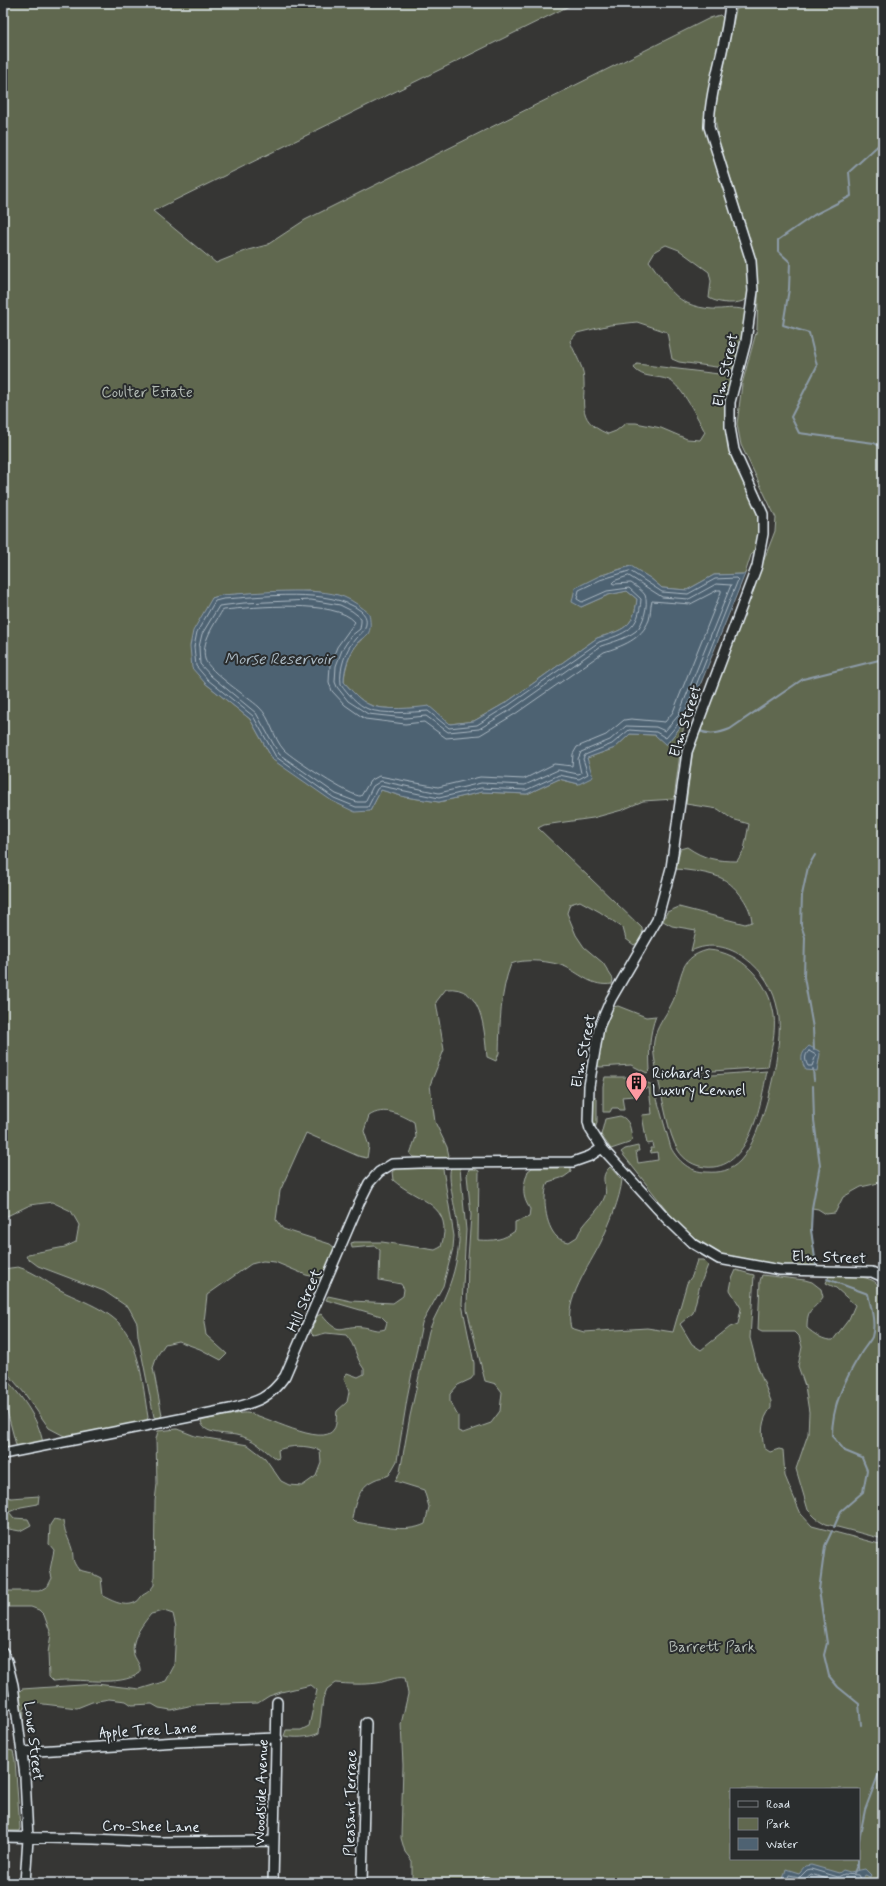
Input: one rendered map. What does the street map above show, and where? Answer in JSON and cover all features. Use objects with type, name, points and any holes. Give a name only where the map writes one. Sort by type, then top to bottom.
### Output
[{"type":"street","name":"Elm Street","points":[[730,3],[728,25],[710,107],[709,127],[751,261],[753,291],[746,341],[730,402],[730,426],[734,450],[763,514],[763,534],[757,566],[686,752],[671,868],[657,920],[611,999],[599,1027],[591,1072],[588,1115],[590,1129],[602,1148],[692,1243],[719,1259],[780,1270],[872,1272],[883,1277]]},
{"type":"street","name":"Hill Street","points":[[3,1454],[71,1442],[230,1409],[264,1399],[275,1390],[285,1376],[360,1201],[369,1184],[379,1172],[392,1164],[573,1162],[590,1156],[602,1148]]},
{"type":"street","name":"Lowe Street","points":[[3,1652],[11,1676],[22,1752],[28,1839],[25,1883]]},
{"type":"street","name":"Woodside Avenue","points":[[273,1883],[277,1702]]},
{"type":"street","points":[[3,1704],[15,1704]]},
{"type":"street","name":"Pleasant Terrace","points":[[362,1883],[366,1723]]},
{"type":"street","name":"Apple Tree Lane","points":[[22,1752],[177,1742],[277,1738]]},
{"type":"street","name":"Cro-Shee Lane","points":[[3,1837],[159,1842],[273,1841]]},
{"type":"green space","name":"Coulter Estate","points":[[3,3],[575,3],[153,211],[216,263],[248,250],[267,245],[305,220],[710,18],[720,15],[723,18],[708,96],[705,122],[746,259],[749,290],[747,299],[739,302],[728,303],[718,302],[709,298],[711,281],[709,272],[679,250],[666,245],[655,251],[649,261],[674,294],[689,304],[712,309],[737,308],[745,310],[747,319],[735,367],[731,369],[679,362],[672,359],[667,332],[637,322],[610,325],[577,333],[570,341],[583,372],[584,408],[586,415],[590,422],[608,434],[616,431],[626,423],[636,423],[661,428],[687,439],[700,440],[705,432],[689,403],[674,383],[664,378],[642,374],[634,368],[637,364],[727,375],[732,378],[727,400],[726,431],[732,452],[758,513],[760,533],[757,550],[751,555],[745,574],[714,575],[687,590],[662,588],[650,578],[630,566],[599,576],[581,607],[608,595],[627,591],[637,599],[633,616],[626,626],[614,633],[597,638],[507,702],[474,721],[450,724],[429,707],[391,709],[370,705],[359,698],[344,682],[350,655],[362,639],[368,634],[342,596],[311,591],[222,595],[212,598],[205,683],[250,719],[273,760],[370,811],[381,790],[405,797],[439,802],[482,792],[527,794],[559,779],[579,784],[587,758],[615,748],[630,734],[655,735],[666,744],[684,723],[674,799],[643,801],[622,810],[593,818],[544,825],[538,828],[642,928],[643,940],[634,945],[626,939],[623,928],[600,912],[580,901],[570,904],[567,913],[576,935],[584,947],[603,963],[613,979],[612,984],[599,984],[593,982],[566,967],[553,963],[523,961],[511,964],[507,975],[503,997],[500,1019],[499,1053],[496,1061],[487,1057],[485,1034],[479,1011],[474,1001],[468,994],[458,990],[446,989],[436,1002],[444,1050],[430,1085],[435,1122],[447,1147],[449,1156],[444,1159],[414,1157],[410,1154],[416,1137],[414,1122],[398,1114],[386,1111],[369,1116],[364,1131],[369,1146],[367,1158],[358,1156],[306,1133],[280,1191],[276,1220],[283,1229],[330,1244],[335,1248],[325,1272],[320,1278],[306,1275],[275,1262],[263,1261],[251,1264],[207,1295],[204,1322],[206,1335],[227,1354],[221,1360],[200,1349],[178,1341],[165,1344],[157,1356],[153,1368],[162,1415],[159,1419],[154,1417],[138,1336],[137,1323],[129,1308],[104,1291],[38,1266],[26,1257],[28,1254],[65,1247],[76,1242],[79,1225],[71,1211],[52,1202],[30,1205],[3,1218]]},
{"type":"green space","points":[[745,3],[883,3],[883,1182],[861,1187],[843,1197],[835,1213],[826,1214],[818,1209],[812,1208],[811,1230],[816,1265],[806,1268],[787,1268],[724,1257],[692,1238],[669,1213],[621,1152],[625,1149],[638,1146],[639,1151],[636,1151],[638,1163],[658,1160],[657,1152],[651,1153],[650,1148],[654,1148],[653,1143],[647,1144],[642,1115],[652,1114],[649,1088],[633,1089],[634,1096],[622,1097],[624,1110],[612,1108],[610,1112],[603,1112],[603,1086],[605,1077],[631,1077],[653,1085],[671,1148],[677,1157],[685,1165],[700,1172],[724,1171],[740,1161],[749,1149],[757,1132],[770,1089],[778,1045],[778,1011],[774,995],[767,981],[757,969],[739,954],[725,948],[712,946],[698,948],[691,951],[696,930],[672,926],[663,921],[667,912],[679,907],[745,924],[752,922],[746,903],[728,882],[707,873],[676,869],[680,849],[687,847],[705,857],[730,861],[737,861],[744,850],[749,824],[732,819],[718,809],[686,804],[694,741],[775,531],[776,518],[741,445],[737,424],[742,384],[757,329],[758,297],[753,250],[719,142],[714,112],[736,10]]},
{"type":"green space","points":[[708,950],[732,956],[743,963],[760,980],[766,991],[774,1015],[773,1041],[768,1067],[657,1075],[653,1049],[657,1031],[675,996],[685,965],[697,954]]},
{"type":"green space","points":[[618,1006],[646,1017],[656,1016],[650,1043],[650,1070],[647,1073],[631,1065],[600,1067],[596,1065],[605,1022],[613,1007]]},
{"type":"green space","points":[[767,1071],[757,1117],[751,1133],[743,1147],[733,1159],[720,1166],[705,1167],[693,1164],[686,1160],[678,1150],[671,1135],[658,1079]]},
{"type":"green space","points":[[593,1096],[597,1099],[597,1122],[595,1129],[592,1123]]},
{"type":"green space","points":[[620,1116],[628,1122],[632,1140],[629,1143],[611,1149],[601,1135],[605,1119]]},
{"type":"green space","name":"Barrett Park","points":[[410,1167],[443,1169],[454,1236],[453,1248],[443,1286],[422,1323],[408,1393],[397,1461],[389,1475],[369,1483],[361,1491],[356,1502],[352,1519],[355,1522],[400,1529],[417,1527],[425,1524],[429,1507],[424,1490],[395,1481],[400,1472],[410,1416],[429,1331],[448,1289],[457,1259],[459,1234],[450,1181],[451,1168],[460,1168],[466,1230],[462,1304],[474,1363],[474,1375],[471,1379],[458,1385],[450,1394],[450,1402],[458,1416],[458,1431],[463,1433],[491,1423],[500,1411],[502,1392],[496,1384],[485,1381],[467,1310],[471,1215],[467,1175],[469,1169],[479,1171],[478,1240],[494,1240],[502,1238],[515,1231],[515,1222],[529,1217],[530,1209],[525,1199],[524,1190],[528,1171],[532,1168],[570,1168],[571,1172],[564,1177],[548,1182],[545,1195],[547,1218],[553,1232],[560,1239],[569,1242],[577,1237],[583,1226],[602,1202],[606,1192],[604,1178],[606,1171],[610,1167],[622,1180],[617,1203],[607,1228],[574,1295],[570,1317],[571,1328],[584,1332],[647,1328],[673,1332],[687,1283],[692,1276],[697,1260],[703,1260],[708,1265],[700,1285],[693,1313],[680,1324],[692,1344],[701,1350],[730,1327],[738,1324],[741,1308],[730,1290],[732,1279],[736,1270],[754,1275],[750,1338],[757,1365],[771,1401],[771,1408],[765,1417],[763,1427],[762,1437],[764,1448],[770,1452],[779,1449],[783,1450],[785,1476],[801,1514],[812,1526],[883,1545],[883,1883],[412,1883],[412,1861],[405,1852],[401,1838],[403,1765],[401,1724],[408,1694],[405,1678],[398,1678],[372,1684],[335,1683],[327,1689],[323,1699],[319,1733],[306,1737],[284,1736],[286,1730],[301,1730],[309,1726],[317,1690],[311,1685],[269,1696],[258,1703],[193,1705],[171,1710],[159,1708],[152,1704],[132,1705],[126,1701],[109,1699],[92,1702],[77,1708],[35,1703],[27,1705],[24,1709],[23,1733],[18,1693],[22,1689],[96,1684],[140,1689],[166,1681],[174,1666],[176,1627],[173,1614],[164,1611],[151,1614],[135,1638],[133,1649],[140,1673],[121,1680],[110,1681],[53,1681],[49,1677],[48,1653],[51,1634],[44,1615],[39,1610],[31,1607],[3,1607],[3,1591],[39,1591],[48,1586],[52,1578],[50,1570],[54,1550],[49,1544],[50,1525],[54,1519],[63,1521],[76,1567],[79,1570],[91,1573],[101,1578],[103,1596],[119,1603],[132,1604],[138,1601],[154,1585],[155,1501],[157,1484],[156,1439],[158,1431],[177,1429],[195,1436],[248,1445],[265,1458],[281,1481],[289,1485],[302,1486],[316,1476],[321,1463],[320,1450],[304,1446],[288,1447],[278,1450],[279,1458],[276,1459],[258,1444],[249,1439],[236,1435],[210,1431],[203,1426],[201,1421],[247,1413],[306,1433],[318,1435],[328,1434],[334,1429],[337,1411],[347,1402],[349,1392],[344,1378],[347,1373],[358,1377],[364,1374],[364,1369],[352,1343],[346,1335],[326,1333],[314,1336],[311,1333],[315,1317],[321,1314],[333,1326],[341,1329],[366,1327],[382,1330],[385,1329],[387,1322],[381,1316],[326,1300],[328,1296],[351,1301],[393,1303],[403,1296],[404,1289],[401,1284],[379,1280],[380,1250],[375,1246],[352,1248],[351,1243],[382,1242],[435,1250],[441,1247],[444,1232],[443,1221],[439,1212],[432,1205],[393,1180],[392,1172],[397,1168]]},
{"type":"green space","points":[[18,1267],[31,1272],[66,1293],[101,1310],[122,1326],[135,1349],[139,1362],[148,1417],[147,1421],[68,1438],[49,1428],[25,1394],[3,1368],[3,1269]]},
{"type":"green space","points":[[762,1275],[805,1280],[812,1282],[821,1289],[823,1297],[809,1312],[807,1328],[819,1337],[830,1340],[833,1340],[849,1319],[855,1305],[836,1288],[826,1283],[829,1276],[863,1277],[874,1281],[878,1285],[883,1300],[883,1539],[826,1524],[816,1518],[808,1510],[796,1469],[808,1434],[809,1412],[805,1386],[798,1366],[802,1347],[799,1336],[795,1332],[762,1332],[758,1330],[760,1281]]},
{"type":"green space","points":[[3,1376],[33,1415],[41,1433],[43,1443],[20,1447],[16,1445],[6,1407],[3,1402]]},
{"type":"green space","points":[[3,1420],[9,1446],[3,1451]]},
{"type":"green space","points":[[3,1495],[11,1498],[39,1496],[38,1504],[21,1507],[9,1512],[14,1518],[28,1519],[31,1525],[20,1531],[3,1528]]},
{"type":"green space","points":[[3,1749],[13,1751],[15,1760],[19,1831],[3,1831]]},
{"type":"water","name":"Morse Reservoir","points":[[631,566],[650,578],[662,588],[687,590],[714,575],[745,574],[686,720],[666,745],[655,735],[630,734],[615,748],[587,758],[593,777],[579,784],[559,779],[527,794],[482,792],[439,802],[405,797],[381,790],[370,811],[355,812],[332,801],[273,760],[250,719],[205,683],[192,668],[190,646],[193,631],[212,598],[222,595],[284,591],[332,594],[351,600],[369,613],[369,633],[357,643],[354,648],[349,657],[344,677],[344,682],[359,698],[370,705],[383,708],[429,706],[450,724],[474,721],[507,702],[597,638],[614,633],[626,626],[633,616],[637,599],[627,591],[608,595],[581,607],[572,602],[575,588],[599,576]]},
{"type":"water","points":[[809,1046],[819,1051],[820,1054],[817,1071],[806,1070],[802,1060],[804,1052]]},
{"type":"water","points":[[811,1865],[839,1873],[843,1870],[850,1872],[865,1869],[871,1875],[870,1877],[865,1875],[863,1878],[866,1883],[782,1883],[786,1869],[799,1873],[805,1866]]},
{"type":"waterway","points":[[883,141],[849,172],[851,196],[814,215],[778,240],[778,251],[790,262],[789,289],[783,325],[809,333],[817,366],[791,417],[799,433],[874,443],[883,448]]},
{"type":"waterway","points":[[698,730],[706,733],[714,733],[730,729],[803,679],[883,659]]},
{"type":"waterway","points":[[814,1050],[813,1028],[804,977],[805,937],[801,925],[802,895],[808,867],[815,855]]},
{"type":"waterway","points":[[813,1069],[814,1080]]},
{"type":"waterway","points":[[813,1086],[814,1120],[820,1165],[812,1208],[811,1230],[816,1265]]},
{"type":"waterway","points":[[827,1279],[868,1294],[873,1315],[872,1337],[861,1353],[844,1384],[834,1414],[832,1436],[845,1451],[862,1458],[867,1470],[863,1492],[841,1511],[834,1527]]},
{"type":"waterway","points":[[832,1531],[825,1546],[819,1590],[827,1643],[824,1655],[829,1676],[838,1687],[859,1704],[861,1725]]},
{"type":"waterway","points":[[860,1835],[865,1810],[879,1773]]},
{"type":"waterway","points":[[858,1860],[858,1870]]},
{"type":"waterway","points":[[854,1873],[857,1865]]},
{"type":"place","name":"Richard's Luxury Kennel","points":[[636,1102]]}]
